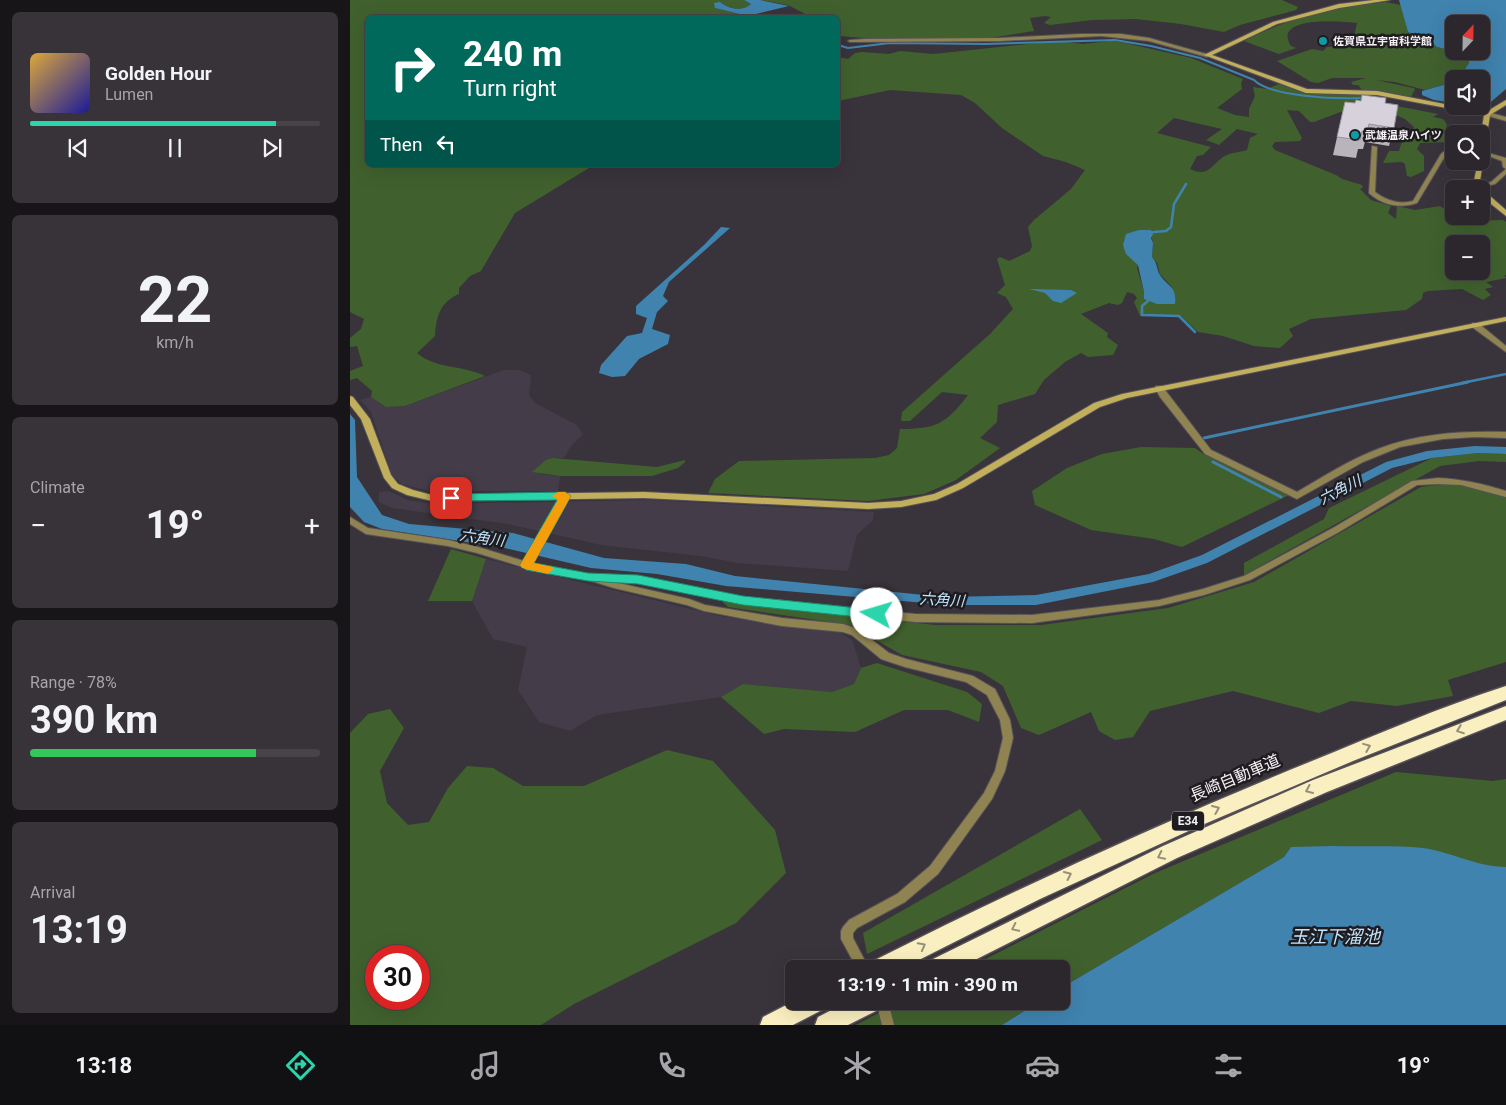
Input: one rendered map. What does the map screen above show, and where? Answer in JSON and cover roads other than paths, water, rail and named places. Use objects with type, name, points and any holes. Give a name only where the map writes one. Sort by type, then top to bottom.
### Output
[{"type":"highway","name":"長崎自動車道","points":[[896,960],[976,918],[1157,834],[1327,763],[1506,692]]},
{"type":"highway","name":"E34","points":[[953,960],[1170,852],[1320,786],[1506,713]]},
{"type":"highway","points":[[771,1025],[799,1010]]},
{"type":"highway","points":[[826,1025],[882,1013]]},
{"type":"street","points":[[1207,55],[1275,23],[1339,6],[1387,0]]},
{"type":"street","points":[[850,41],[901,39],[982,40],[1033,36],[1107,36],[1160,41],[1207,55],[1306,92],[1377,92],[1445,105]]},
{"type":"street","points":[[1490,113],[1506,102]]},
{"type":"street","points":[[1490,115],[1506,119]]},
{"type":"street","points":[[1374,148],[1372,193],[1382,201],[1409,204],[1419,199],[1445,153]]},
{"type":"street","points":[[1490,159],[1506,160],[1506,169],[1490,184]]},
{"type":"street","points":[[1490,199],[1506,214]]},
{"type":"street","points":[[350,399],[361,411],[387,476],[395,486],[410,493],[432,498],[644,495],[868,506],[901,504],[936,497],[960,486],[1097,405],[1125,396],[1506,319]]},
{"type":"street","points":[[1475,325],[1506,350]]},
{"type":"street","points":[[1159,388],[1163,396],[1208,452],[1297,496],[1381,451],[1433,437],[1482,434],[1506,435]]},
{"type":"street","points":[[588,577],[638,579],[743,600],[906,617],[1032,620],[1159,602],[1204,592],[1247,578],[1336,530],[1415,483],[1428,480],[1460,482],[1506,494]]},
{"type":"street","points":[[528,562],[565,496]]},
{"type":"street","points":[[350,520],[366,531],[448,543],[689,602],[704,608],[782,622],[843,628],[854,632],[885,656],[969,679],[991,692],[1005,720],[1008,738],[1000,770],[988,796],[934,870],[901,898],[853,924],[847,931],[848,939],[858,959]]},
{"type":"water","points":[[744,0],[760,0],[789,6],[752,15],[744,15],[715,8],[714,3],[720,2],[731,8],[740,9],[751,4]]},
{"type":"water","points":[[1399,0],[1506,0],[1506,89],[1490,103],[1490,70],[1465,70],[1469,63],[1468,60],[1490,60],[1490,15],[1445,15],[1445,49],[1437,47],[1428,39],[1408,32]]},
{"type":"water","points":[[1445,85],[1445,102],[1422,95],[1422,91]]},
{"type":"water","points":[[721,227],[730,228],[669,282],[663,296],[668,301],[657,312],[652,329],[670,335],[668,344],[639,359],[625,376],[612,377],[599,373],[601,365],[627,336],[642,333],[647,318],[636,314],[636,306],[704,245]]},
{"type":"water","points":[[1139,230],[1154,232],[1151,238],[1153,243],[1152,257],[1160,275],[1175,294],[1175,304],[1157,304],[1144,299],[1138,265],[1126,254],[1123,245],[1126,234]]},
{"type":"water","points":[[1029,289],[1071,290],[1077,293],[1061,303],[1053,301],[1045,293]]},
{"type":"water","name":"六角川","points":[[350,414],[355,420],[357,477],[382,515],[409,524],[513,533],[604,558],[686,564],[735,576],[944,597],[1036,595],[1149,574],[1202,555],[1386,462],[1427,451],[1475,446],[1506,447],[1506,454],[1478,453],[1432,458],[1392,468],[1207,563],[1153,582],[1036,605],[949,605],[726,586],[657,574],[591,568],[505,548],[382,529],[364,522],[350,507]]},
{"type":"water","name":"玉江下溜池","points":[[1389,846],[1423,848],[1485,865],[1506,867],[1506,1025],[1002,1025],[1026,1010],[1070,1010],[1070,983],[1284,857],[1291,847]]},
{"type":"waterway","points":[[840,46],[848,48],[890,43],[985,44],[1115,40],[1151,46],[1200,58],[1274,90],[1304,96],[1360,98]]},
{"type":"waterway","points":[[1154,232],[1166,231],[1171,227],[1174,204],[1186,184]]},
{"type":"waterway","points":[[1148,301],[1142,306],[1142,315],[1179,316],[1195,332]]},
{"type":"waterway","points":[[1462,383],[1506,374]]},
{"type":"waterway","points":[[1204,438],[1468,382]]},
{"type":"waterway","points":[[1213,462],[1281,497]]},
{"type":"place","name":"佐賀県立宇宙科学館","points":[[1323,41]]},
{"type":"place","name":"武雄温泉ハイツ","points":[[1355,135]]}]
